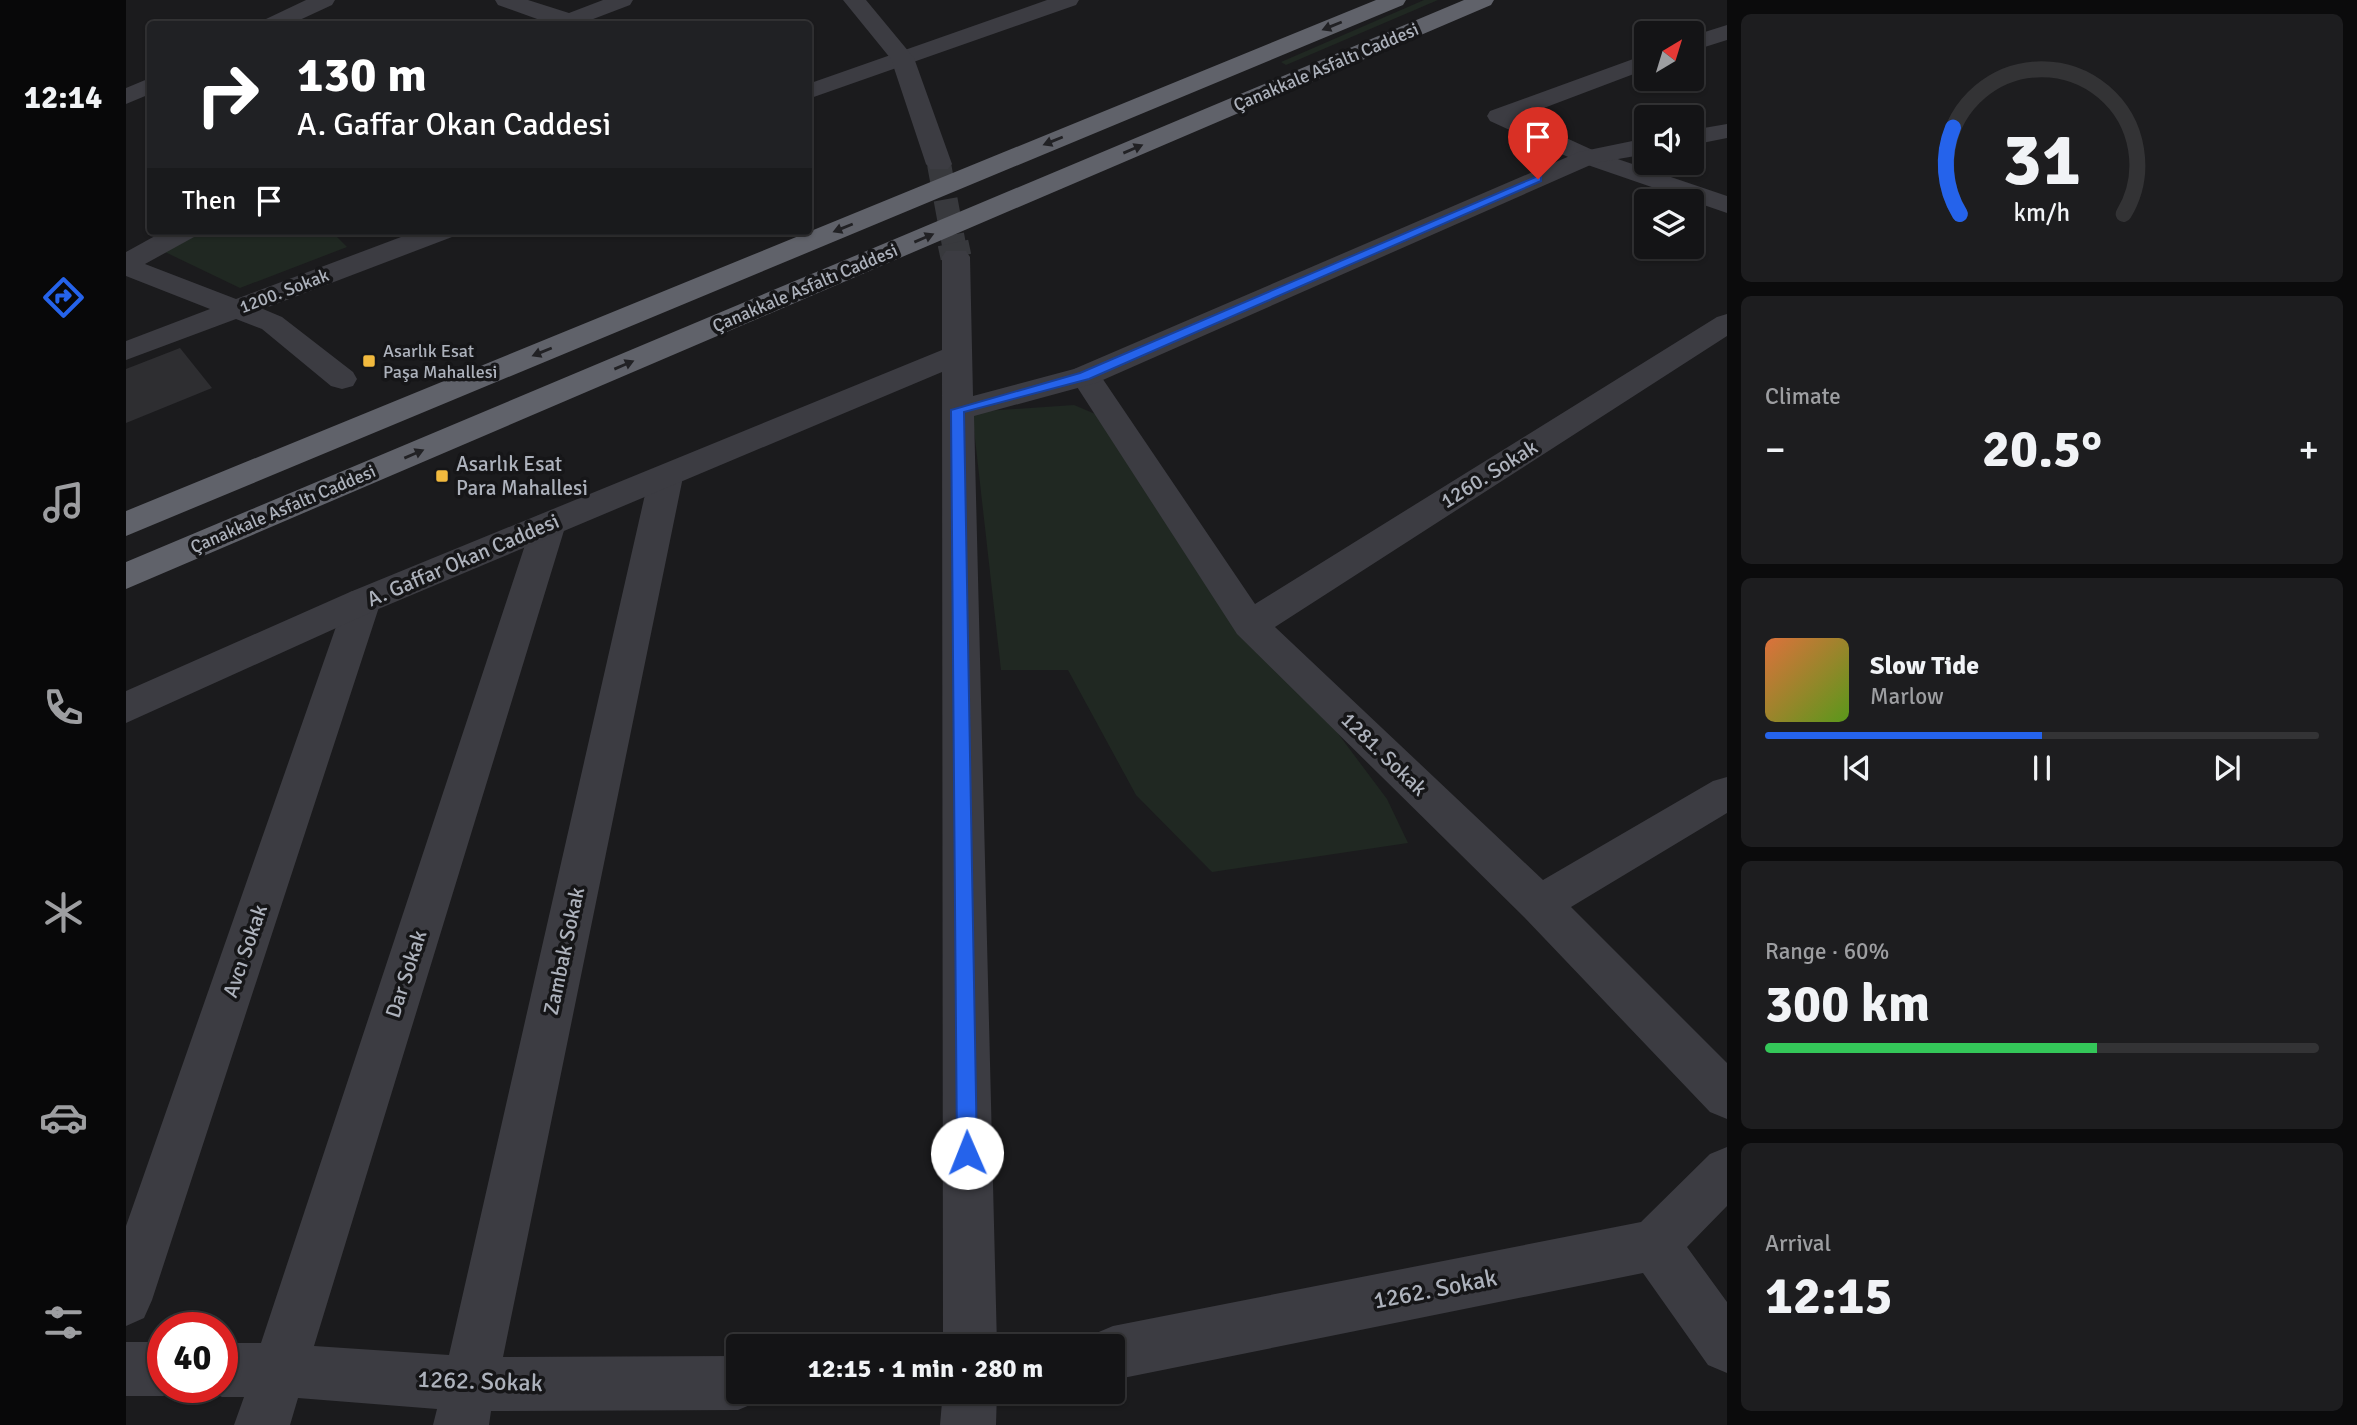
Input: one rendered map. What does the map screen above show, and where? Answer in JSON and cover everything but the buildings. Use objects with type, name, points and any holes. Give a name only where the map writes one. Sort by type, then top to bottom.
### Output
[{"type":"highway","name":"Çanakkale Asfaltı Caddesi","points":[[126,524],[1395,0]]},
{"type":"highway","name":"Çanakkale Asfaltı Caddesi","points":[[126,576],[1483,0]]},
{"type":"street","points":[[280,21],[324,0]]},
{"type":"street","points":[[506,0],[564,21]]},
{"type":"street","points":[[575,21],[622,0]]},
{"type":"street","points":[[854,0],[902,58],[939,164]]},
{"type":"street","points":[[812,91],[1068,0]]},
{"type":"street","points":[[1704,40],[1727,32]]},
{"type":"street","points":[[1634,66],[1499,116],[1588,157],[1727,205]]},
{"type":"street","points":[[126,97],[147,86]]},
{"type":"street","points":[[1704,136],[1727,131]]},
{"type":"street","points":[[957,410],[1084,376],[1588,157],[1634,148]]},
{"type":"street","points":[[126,264],[177,235]]},
{"type":"street","points":[[364,235],[383,254]]},
{"type":"street","name":"1200. Sokak","points":[[126,351],[432,235]]},
{"type":"street","points":[[956,257],[970,1334]]},
{"type":"street","points":[[126,264],[272,323],[342,379]]},
{"type":"street","name":"1260. Sokak","points":[[1250,625],[1727,323]]},
{"type":"street","name":"A. Gaffar Okan Caddesi","points":[[126,708],[363,601],[957,355]]},
{"type":"street","name":"1281. Sokak","points":[[1084,376],[1250,625],[1539,904],[1727,1096]]},
{"type":"street","name":"Zambak Sokak","points":[[466,1404],[666,477]]},
{"type":"street","name":"Dar Sokak","points":[[262,1425],[549,524]]},
{"type":"street","name":"Avcı Sokak","points":[[126,1300],[363,601]]},
{"type":"street","points":[[1539,904],[1727,793]]},
{"type":"street","points":[[1727,1171],[1654,1245],[1727,1346]]},
{"type":"street","name":"1262. Sokak","points":[[1125,1351],[1654,1245]]},
{"type":"street","points":[[126,1369],[147,1369]]},
{"type":"street","name":"1262. Sokak","points":[[238,1370],[279,1370],[466,1404],[726,1384]]},
{"type":"street","points":[[968,1425],[969,1404]]},
{"type":"shaded area","points":[[1424,0],[1438,0],[1286,65],[1281,62]]},
{"type":"shaded area","points":[[196,235],[335,235],[347,247],[240,288],[165,252]]},
{"type":"shaded area","points":[[1074,405],[1100,416],[1387,799],[1408,843],[1212,872],[1136,795],[1068,670],[1001,670],[972,412]]},
{"type":"tunnel","points":[[939,164],[954,245]]},
{"type":"tunnel","points":[[953,243],[956,257]]},
{"type":"place","name":"Asarlık Esat Paşa Mahallesi","points":[[369,361]]},
{"type":"place","name":"Asarlık Esat Para Mahallesi","points":[[442,476]]},
{"type":"route","points":[[967,1153],[957,410],[1084,376],[1538,179]]}]
